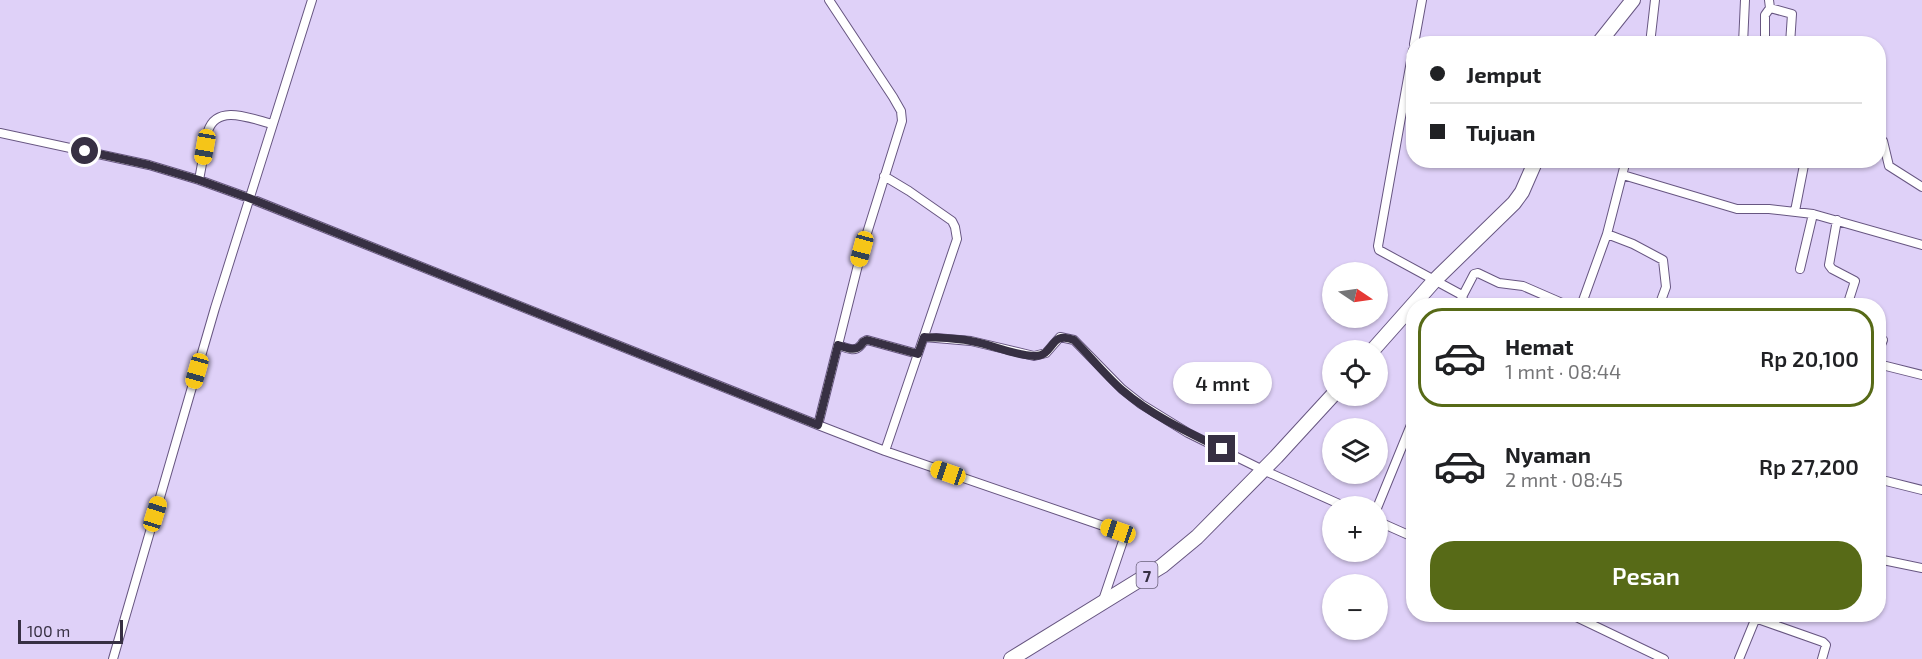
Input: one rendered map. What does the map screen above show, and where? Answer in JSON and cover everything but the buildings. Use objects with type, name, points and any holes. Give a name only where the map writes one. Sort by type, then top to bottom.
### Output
[{"type":"highway","points":[[1604,36],[1633,0]]},
{"type":"highway","points":[[1419,298],[1514,202],[1522,192],[1532,168]]},
{"type":"highway","points":[[1382,340],[1406,313]]},
{"type":"highway","name":"7","points":[[1011,659],[1162,566],[1197,537],[1323,406]]},
{"type":"street","points":[[113,659],[249,198],[312,0]]},
{"type":"street","points":[[818,425],[859,260],[902,121],[901,111],[829,0]]},
{"type":"street","points":[[1415,36],[1422,0]]},
{"type":"street","points":[[1651,36],[1655,0]]},
{"type":"street","points":[[1743,36],[1744,0]]},
{"type":"street","points":[[1765,36],[1765,15],[1769,4]]},
{"type":"street","points":[[1769,4],[1773,11],[1792,14],[1791,36]]},
{"type":"street","points":[[1406,89],[1378,246],[1380,252],[1457,292],[1460,298]]},
{"type":"street","points":[[199,180],[208,131],[214,120],[239,115],[272,124]]},
{"type":"street","points":[[0,133],[149,165],[199,180],[885,451],[1118,531],[1123,541],[1101,604]]},
{"type":"street","points":[[1886,154],[1889,166],[1922,187]]},
{"type":"street","points":[[1584,298],[1607,234],[1624,168]]},
{"type":"street","points":[[1795,211],[1803,168]]},
{"type":"street","points":[[1623,175],[1737,209],[1769,209],[1813,214],[1922,245]]},
{"type":"street","points":[[884,176],[952,221],[957,233],[956,242],[885,451]]},
{"type":"street","points":[[1800,269],[1813,214]]},
{"type":"street","points":[[1837,220],[1829,265],[1832,269],[1855,281],[1850,298]]},
{"type":"street","points":[[1607,234],[1633,244],[1663,260],[1666,287],[1663,298]]},
{"type":"street","points":[[1464,298],[1474,274],[1478,273],[1499,283],[1523,286],[1551,298]]},
{"type":"street","points":[[924,337],[971,341],[1034,356],[1046,353],[1060,338],[1069,338],[1074,340],[1122,389],[1141,404],[1188,433],[1322,496]]},
{"type":"street","points":[[838,345],[854,350],[867,340],[918,354]]},
{"type":"street","points":[[1886,366],[1922,375]]},
{"type":"street","points":[[1382,496],[1406,437]]},
{"type":"street","points":[[1886,481],[1922,490]]},
{"type":"street","points":[[1388,526],[1406,534]]},
{"type":"street","points":[[1886,561],[1922,568]]},
{"type":"street","points":[[1587,622],[1664,659]]},
{"type":"street","points":[[1739,659],[1754,622]]},
{"type":"street","points":[[1771,622],[1823,642],[1826,645],[1822,659]]},
{"type":"route","points":[[85,151],[149,165],[249,198],[818,425],[838,345],[854,350],[867,340],[918,354],[924,337],[942,338],[971,341],[1034,356],[1046,353],[1052,344],[1064,337],[1074,340],[1122,389],[1141,404],[1188,433],[1222,449]]}]
